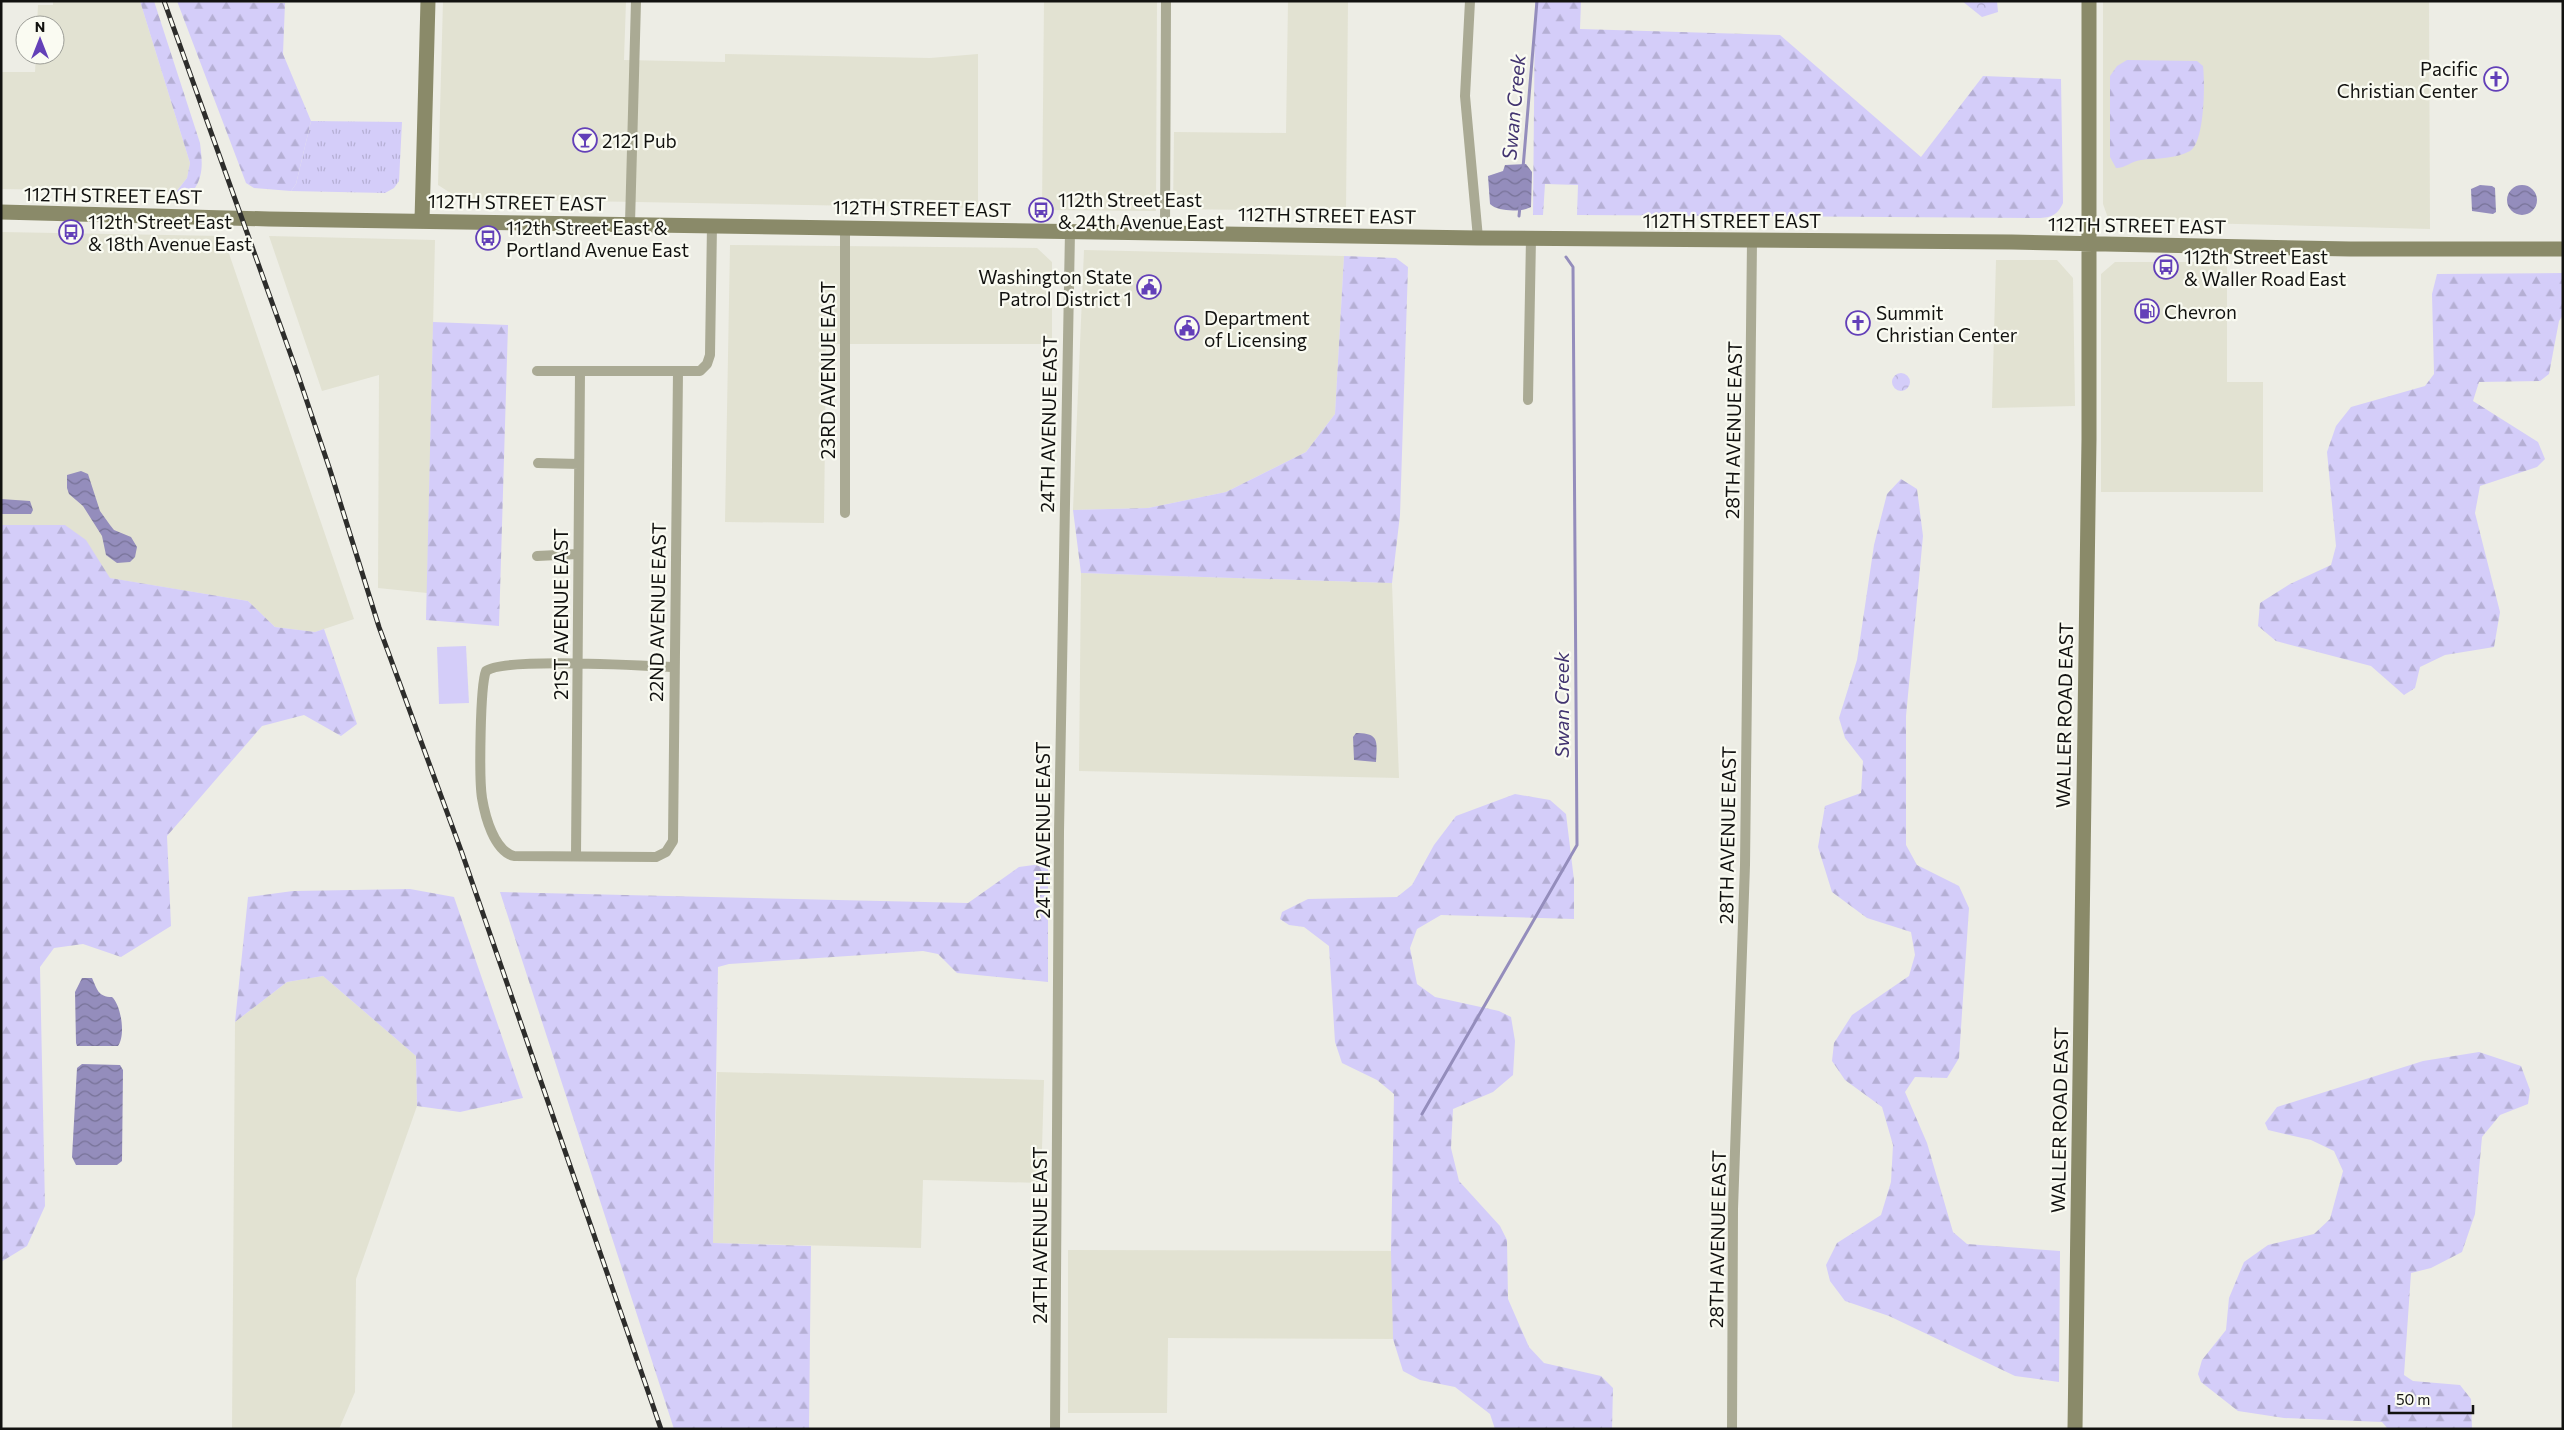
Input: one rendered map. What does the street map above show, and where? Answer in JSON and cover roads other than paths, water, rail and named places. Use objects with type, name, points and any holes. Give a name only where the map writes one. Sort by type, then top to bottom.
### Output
[{"type":"main road","points":[[422,220],[428,1]]},
{"type":"main road","name":"WALLER ROAD EAST","points":[[2075,1429],[2090,244],[2088,1]]},
{"type":"main road","name":"112TH STREET EAST","points":[[1,212],[1478,238],[2090,244],[2350,249],[2563,249]]},
{"type":"street","points":[[630,223],[636,1]]},
{"type":"street","points":[[1165,231],[1166,1]]},
{"type":"street","points":[[1470,1],[1465,96],[1478,238]]},
{"type":"street","points":[[537,371],[697,372],[703,368],[710,355],[712,225]]},
{"type":"street","name":"23RD AVENUE EAST","points":[[845,227],[845,513]]},
{"type":"street","name":"24TH AVENUE EAST","points":[[1055,1429],[1059,832],[1070,231]]},
{"type":"street","points":[[1528,400],[1531,238]]},
{"type":"street","name":"28TH AVENUE EAST","points":[[1732,1429],[1733,1209],[1745,865],[1752,241]]},
{"type":"street","name":"22ND AVENUE EAST","points":[[576,856],[656,857],[666,852],[673,841],[678,371]]},
{"type":"street","name":"21ST AVENUE EAST","points":[[576,856],[580,372]]},
{"type":"street","points":[[538,463],[579,464]]},
{"type":"street","points":[[537,556],[578,554]]},
{"type":"street","points":[[576,856],[509,854],[500,846],[493,833],[482,799],[482,707],[483,682],[486,670],[506,665],[577,664],[674,667]]},
{"type":"water","points":[[1526,164],[1532,172],[1531,207],[1522,210],[1510,210],[1499,209],[1490,204],[1488,176],[1503,171],[1505,165]]},
{"type":"water","points":[[2480,185],[2495,188],[2496,212],[2493,214],[2472,211],[2471,189]]},
{"type":"water","points":[[2522,185],[2528,186],[2536,194],[2536,206],[2528,214],[2522,215],[2516,214],[2508,206],[2507,200],[2508,194],[2516,186]]},
{"type":"water","points":[[81,471],[88,474],[100,511],[110,525],[114,530],[131,537],[137,547],[135,557],[130,562],[117,563],[106,555],[102,536],[83,506],[69,494],[67,475]]},
{"type":"water","points":[[1,499],[30,501],[33,510],[31,514],[1,514]]},
{"type":"water","points":[[1356,733],[1364,733],[1373,737],[1377,749],[1376,762],[1354,760],[1353,737]]},
{"type":"water","points":[[82,978],[92,978],[101,994],[112,997],[118,1006],[122,1035],[118,1046],[77,1046],[75,992]]},
{"type":"water","points":[[82,1064],[120,1065],[123,1070],[122,1161],[117,1165],[76,1165],[72,1157],[77,1068]]},
{"type":"waterway","name":"Swan Creek","points":[[1523,168],[1537,1]]},
{"type":"waterway","name":"Swan Creek","points":[[1519,216],[1520,206]]},
{"type":"waterway","name":"Swan Creek","points":[[1422,1114],[1577,845],[1573,267],[1566,257]]},
{"type":"railway","points":[[164,1],[298,375],[379,627],[462,853],[661,1429]]},
{"type":"place","name":"Pacific Christian Center","points":[[2496,79]]},
{"type":"place","name":"2121 Pub","points":[[585,140]]},
{"type":"place","name":"112th Street East & 24th Avenue East","points":[[1041,210]]},
{"type":"place","name":"112th Street East & 18th Avenue East","points":[[71,232]]},
{"type":"place","name":"112th Street East & Portland Avenue East","points":[[488,238]]},
{"type":"place","name":"112th Street East & Waller Road East","points":[[2166,267]]},
{"type":"place","name":"Washington State Patrol District 1","points":[[1149,287]]},
{"type":"place","name":"Chevron","points":[[2147,311]]},
{"type":"place","name":"Summit Christian Center","points":[[1858,323]]},
{"type":"place","name":"Department of Licensing","points":[[1187,328]]}]
